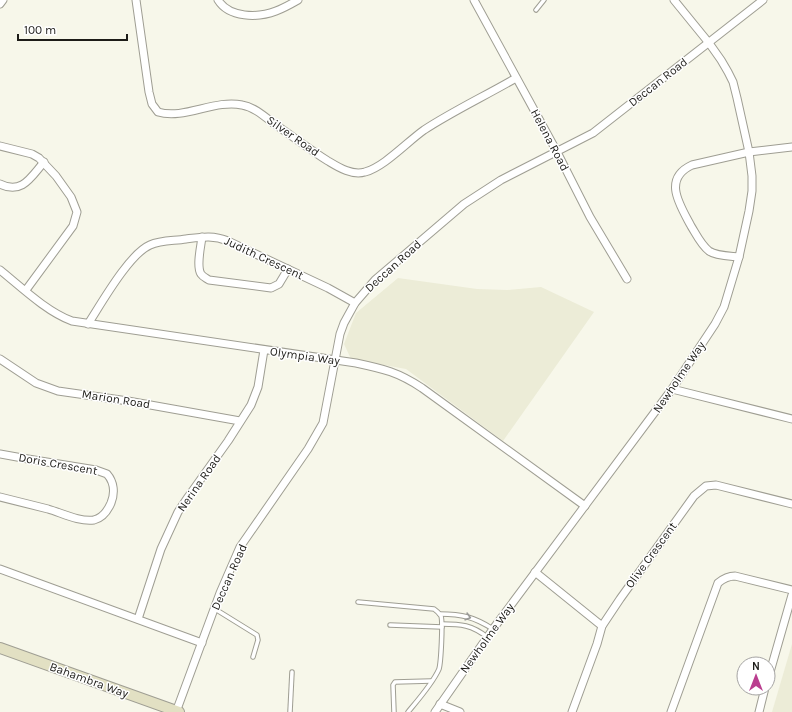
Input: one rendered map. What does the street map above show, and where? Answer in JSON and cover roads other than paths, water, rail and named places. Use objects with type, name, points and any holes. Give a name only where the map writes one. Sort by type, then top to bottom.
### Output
[{"type":"street","points":[[0,4],[3,0]]},
{"type":"street","name":"Silver Road","points":[[136,0],[149,92],[152,104],[158,112],[172,114],[219,105],[242,105],[259,113],[328,161],[349,172],[363,173],[370,171],[423,131],[516,78]]},
{"type":"street","points":[[218,0],[224,7],[231,11],[255,15],[275,11],[298,0]]},
{"type":"street","name":"Helena Road","points":[[474,0],[557,152],[590,217],[627,279]]},
{"type":"street","name":"Newholme Way","points":[[435,712],[493,629],[672,389],[715,324],[724,307],[739,257],[752,191],[749,152],[732,82],[721,60],[709,43],[674,0]]},
{"type":"street","name":"Deccan Road","points":[[177,712],[229,572],[240,547],[308,449],[323,423],[340,334],[355,303],[389,268],[441,223],[481,192],[501,180],[593,133],[763,0]]},
{"type":"street","points":[[0,146],[32,154],[44,162],[71,197],[76,208],[76,219],[66,236],[26,290]]},
{"type":"street","points":[[739,257],[712,253],[704,246],[680,205],[676,195],[676,187],[679,176],[687,168],[749,152],[792,147]]},
{"type":"street","points":[[0,184],[12,188],[23,185],[44,162]]},
{"type":"street","points":[[202,237],[199,258],[200,270],[204,277],[209,280],[271,288],[279,284],[288,269]]},
{"type":"street","name":"Judith Crescent","points":[[88,324],[128,264],[139,252],[150,245],[162,242],[202,237],[218,237],[228,241],[355,303]]},
{"type":"street","name":"Olympia Way","points":[[0,270],[50,310],[59,316],[72,321],[335,360],[375,367],[405,376],[585,506]]},
{"type":"street","name":"Nerina Road","points":[[138,619],[161,549],[178,512],[228,441],[240,421],[248,412],[258,387],[264,350]]},
{"type":"street","name":"Marion Road","points":[[0,360],[36,384],[58,391],[128,401],[240,421]]},
{"type":"street","points":[[672,389],[792,419]]},
{"type":"street","name":"Doris Crescent","points":[[0,454],[96,470],[107,474],[110,478],[113,494],[110,505],[105,513],[100,517],[88,520],[0,496]]},
{"type":"street","name":"Olive Crescent","points":[[572,712],[597,644],[602,626],[694,496],[706,486],[716,485],[792,504]]},
{"type":"street","points":[[0,569],[202,643]]},
{"type":"street","points":[[535,572],[602,626]]},
{"type":"street","points":[[671,712],[718,583],[723,578],[735,576],[792,590]]},
{"type":"street","points":[[775,656],[792,595]]},
{"type":"street","name":"Bahambra Way","points":[[0,648],[177,712]]},
{"type":"street","points":[[759,712],[763,696]]},
{"type":"street","points":[[440,704],[460,712]]},
{"type":"lane","points":[[536,10],[544,0]]},
{"type":"lane","points":[[358,602],[434,609],[440,614],[462,615],[474,618],[493,629]]},
{"type":"lane","points":[[215,609],[257,635],[258,640],[253,657]]},
{"type":"lane","points":[[408,712],[431,681],[439,667],[442,625],[440,614]]},
{"type":"lane","points":[[390,626],[462,624],[481,632],[488,637]]},
{"type":"lane","points":[[290,712],[292,672]]},
{"type":"lane","points":[[394,712],[393,685],[395,682],[431,681]]}]
